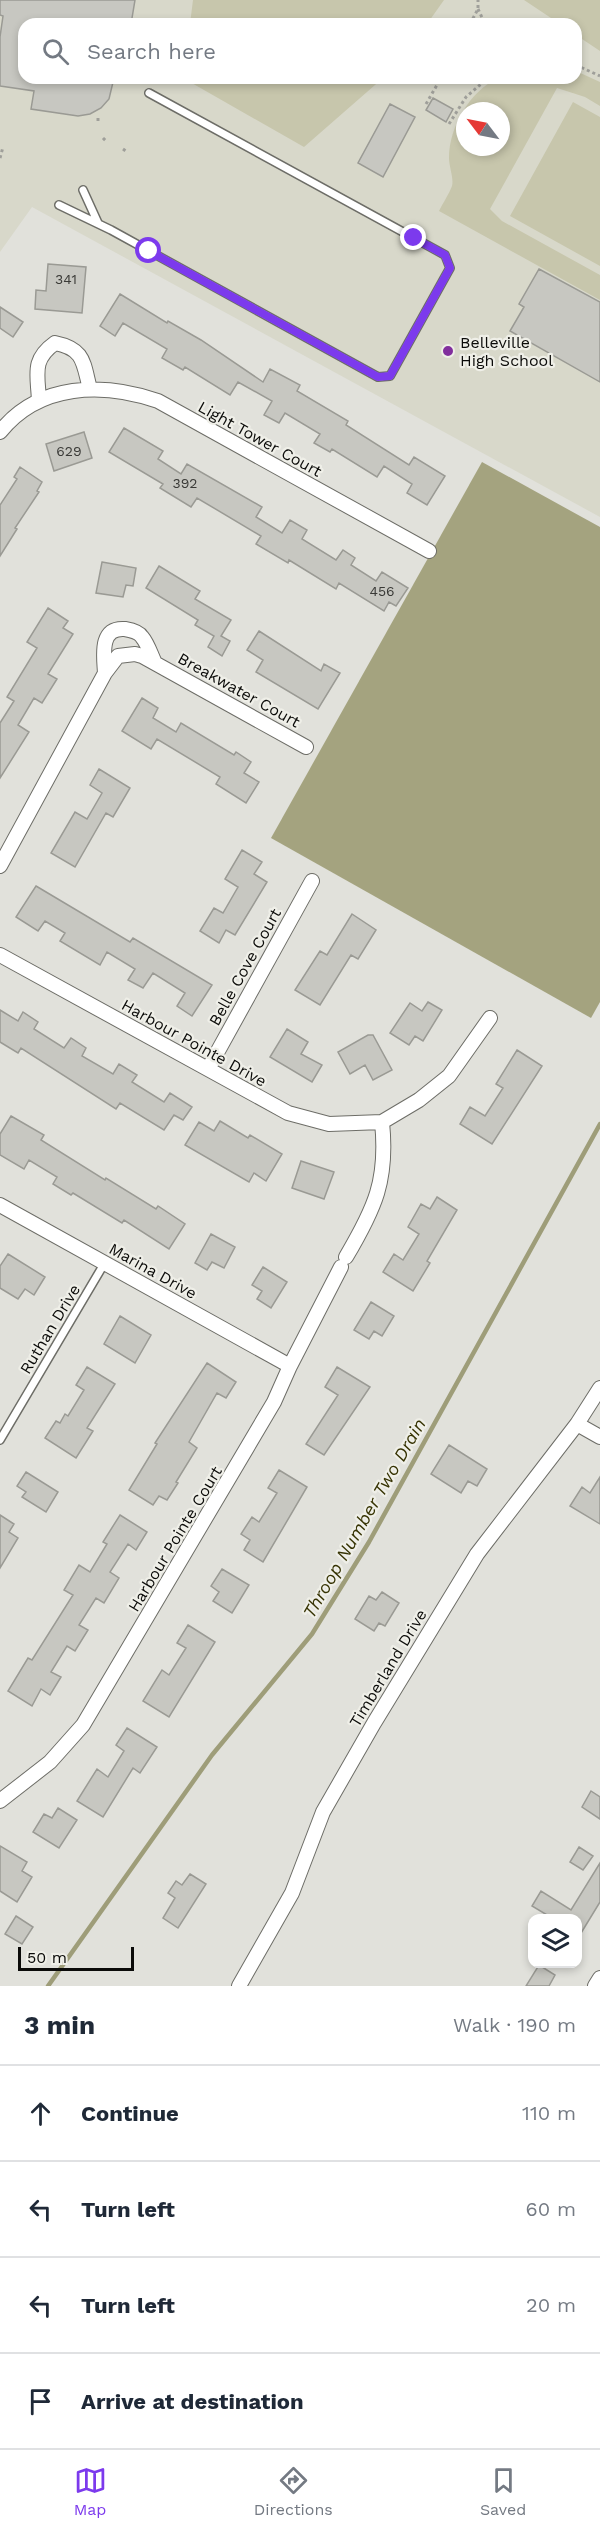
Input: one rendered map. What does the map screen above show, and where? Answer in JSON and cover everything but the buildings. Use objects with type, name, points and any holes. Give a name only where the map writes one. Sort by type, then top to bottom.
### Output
[{"type":"street","points":[[39,400],[37,363],[43,351],[55,343],[70,346],[81,356],[90,389]]},
{"type":"street","name":"Light Tower Court","points":[[0,432],[25,408],[39,400],[64,392],[90,389],[119,391],[158,401],[429,551]]},
{"type":"street","name":"Breakwater Court","points":[[105,673],[105,641],[111,632],[119,629],[132,630],[142,637],[155,663]]},
{"type":"street","name":"Breakwater Court","points":[[105,673],[117,656],[135,654],[306,747]]},
{"type":"street","points":[[0,866],[105,673]]},
{"type":"street","name":"Belle Cove Court","points":[[208,1069],[312,881]]},
{"type":"street","name":"Harbour Pointe Drive","points":[[0,955],[288,1113],[329,1124],[382,1122]]},
{"type":"street","points":[[382,1122],[419,1100],[449,1076],[490,1018]]},
{"type":"street","name":"Harbour Pointe Court","points":[[0,1801],[50,1762],[83,1725],[250,1446],[368,1219],[383,1173],[382,1122]]},
{"type":"street","name":"Marina Drive","points":[[0,1205],[290,1366]]},
{"type":"street","name":"Timberland Drive","points":[[239,1986],[292,1893],[323,1812],[374,1723],[477,1554],[577,1424],[600,1388]]},
{"type":"street","points":[[577,1424],[600,1437]]},
{"type":"street","points":[[595,1986],[600,1978]]},
{"type":"lane","points":[[59,205],[98,223],[378,377],[390,376],[450,268],[445,255],[149,93]]},
{"type":"lane","points":[[83,190],[98,223]]},
{"type":"lane","name":"Ruthan Drive","points":[[0,1440],[104,1263]]},
{"type":"path","points":[[478,0],[478,9],[482,18]]},
{"type":"path","points":[[473,18],[478,9]]},
{"type":"path","points":[[582,68],[600,75]]},
{"type":"path","points":[[426,104],[438,84]]},
{"type":"path","points":[[449,124],[466,97],[481,84]]},
{"type":"path","points":[[103,138],[107,142]]},
{"type":"path","points":[[0,158],[3,147]]},
{"type":"shaded area","name":"Belleville High School","points":[[0,0],[600,0],[600,517],[32,207],[0,252]]},
{"type":"shaded area","points":[[482,462],[600,527],[600,1002],[591,1018],[271,838]]},
{"type":"green space","points":[[193,0],[444,0],[431,18],[191,18]]},
{"type":"green space","points":[[524,0],[600,0],[600,51],[582,39],[582,18],[551,18]]},
{"type":"green space","points":[[582,74],[600,82],[600,106],[585,97],[557,88],[490,209],[502,221],[600,275],[600,300],[439,211],[452,186],[449,158],[456,125],[456,156],[510,156],[510,102],[470,101],[488,84],[582,84]]},
{"type":"green space","points":[[194,84],[376,84],[304,147]]},
{"type":"green space","points":[[573,102],[600,117],[600,266],[510,216]]},
{"type":"waterway","name":"Throop Number Two Drain","points":[[48,1986],[212,1755],[312,1634],[369,1542],[600,1124]]},
{"type":"place","name":"Belleville High School","points":[[448,351]]},
{"type":"route","points":[[149,251],[378,377],[390,376],[450,268],[445,255],[414,238]]}]
